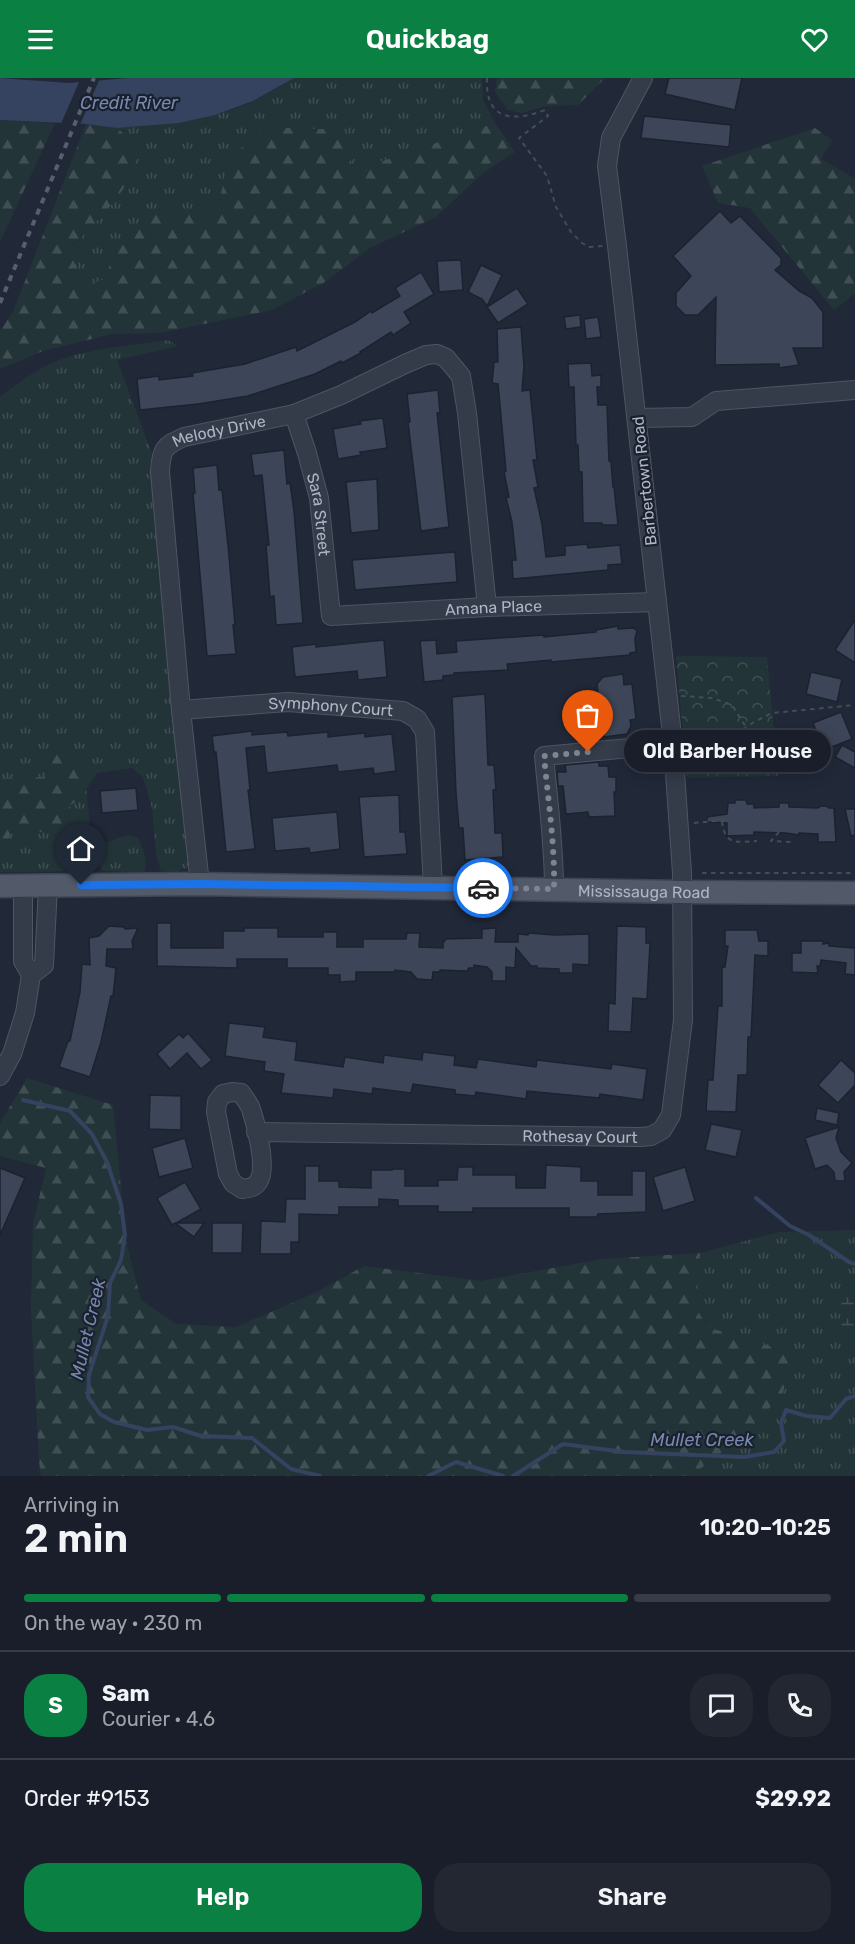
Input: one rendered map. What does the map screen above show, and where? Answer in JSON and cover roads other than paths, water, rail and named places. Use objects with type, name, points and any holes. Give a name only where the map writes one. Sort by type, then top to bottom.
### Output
[{"type":"main road","name":"Mississauga Road","points":[[0,886],[200,884],[855,893]]},
{"type":"street","name":"Barbertown Road","points":[[643,78],[611,138],[607,166],[673,744],[680,824],[682,892]]},
{"type":"street","name":"Melody Drive","points":[[200,884],[181,710],[160,472],[160,456],[171,443],[184,437],[294,414],[341,395],[426,355],[438,354],[446,358],[461,376],[467,412],[487,607]]},
{"type":"street","points":[[637,418],[692,417],[716,402],[855,390]]},
{"type":"street","name":"Sara Street","points":[[294,414],[319,498],[331,616]]},
{"type":"street","name":"Amana Place","points":[[331,616],[487,607],[657,602]]},
{"type":"street","name":"Symphony Court","points":[[181,710],[288,702],[403,711],[417,719],[425,732],[433,887]]},
{"type":"street","points":[[554,889],[553,841],[549,823],[544,756],[673,744]]},
{"type":"street","points":[[0,1076],[12,1054],[25,1013],[31,975],[23,961],[23,886]]},
{"type":"street","points":[[31,975],[44,965],[48,886]]},
{"type":"street","name":"Rothesay Court","points":[[256,1132],[640,1137],[657,1133],[666,1125],[671,1115],[683,1020],[682,892]]},
{"type":"street","points":[[241,1093],[250,1107],[256,1132],[263,1167],[259,1181],[252,1188],[242,1189],[232,1183],[228,1174],[216,1112],[217,1102],[223,1094],[241,1093]]},
{"type":"water","name":"Credit River","points":[[0,78],[69,83],[129,78],[294,78],[253,101],[215,115],[179,123],[117,128],[85,124],[0,120]]},
{"type":"waterway","name":"Mullet Creek","points":[[23,1100],[70,1111],[92,1134],[107,1162],[121,1204],[125,1235],[121,1260],[110,1283],[108,1316],[89,1375],[88,1397],[100,1414],[114,1422],[147,1430],[173,1427],[201,1436],[252,1438],[291,1469],[320,1476]]},
{"type":"waterway","points":[[756,1198],[790,1226],[809,1235],[855,1264]]},
{"type":"waterway","name":"Mullet Creek","points":[[513,1476],[563,1444],[624,1452],[744,1457],[774,1452],[784,1441],[781,1423],[786,1410],[807,1416],[830,1418],[846,1399],[855,1396]]},
{"type":"waterway","name":"Mullet Creek","points":[[428,1476],[456,1462],[503,1476]]},
{"type":"railway","points":[[0,303],[94,78]]},
{"type":"place","name":"Old Barber House","points":[[588,752]]}]
